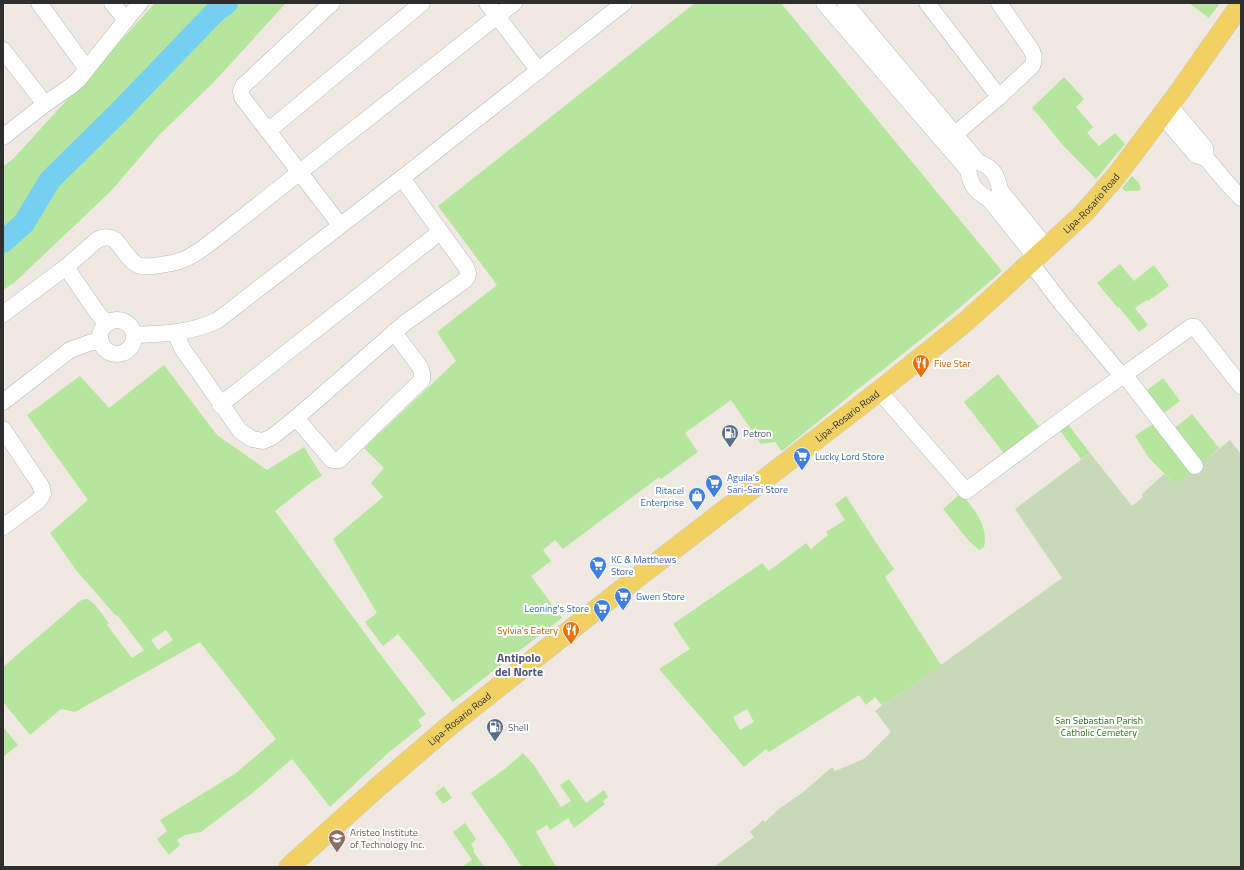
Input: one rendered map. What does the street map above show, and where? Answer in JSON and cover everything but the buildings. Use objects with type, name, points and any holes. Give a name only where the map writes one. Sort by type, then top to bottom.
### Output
[{"type":"main road","name":"Lipa-Rosario Road","points":[[289,867],[448,727],[616,594],[879,391],[964,323],[1038,256],[1084,213],[1125,165],[1241,4]]},
{"type":"street","points":[[39,3],[87,69]]},
{"type":"street","points":[[112,3],[126,20]]},
{"type":"street","points":[[3,137],[71,86],[87,69],[140,3]]},
{"type":"street","points":[[332,3],[242,88],[241,91],[242,97],[340,225]]},
{"type":"street","points":[[268,131],[422,3]]},
{"type":"street","points":[[487,3],[539,71]]},
{"type":"street","points":[[3,314],[66,267],[97,240],[106,237],[115,240],[138,265],[165,265],[188,258],[210,243],[514,3]]},
{"type":"street","points":[[134,335],[175,333],[199,328],[218,320],[402,178],[624,3]]},
{"type":"street","points":[[824,3],[973,166],[972,186],[979,193],[994,194]]},
{"type":"street","points":[[845,3],[949,138]]},
{"type":"street","points":[[927,3],[999,96]]},
{"type":"street","points":[[949,138],[1032,66],[1034,60],[1032,51],[999,3]]},
{"type":"street","points":[[3,50],[45,104]]},
{"type":"street","points":[[1166,110],[1196,155],[1206,158],[1241,198]]},
{"type":"street","points":[[973,166],[986,165],[992,171],[998,180],[994,194]]},
{"type":"street","points":[[175,333],[183,350],[220,405],[240,430],[252,439],[258,441],[263,441],[272,437],[296,418],[394,332],[464,282],[467,278],[468,274],[466,267],[402,178]]},
{"type":"street","points":[[994,194],[1038,256],[1062,304],[1116,369],[1130,382],[1195,466]]},
{"type":"street","points":[[220,405],[440,232]]},
{"type":"street","points":[[66,267],[96,311],[107,324]]},
{"type":"street","points":[[116,320],[126,323],[133,330],[134,335],[132,346],[124,354],[118,355],[107,351],[101,342],[101,332],[107,324],[116,320]]},
{"type":"street","points":[[879,391],[966,491],[1188,328],[1193,327],[1197,330],[1241,386]]},
{"type":"street","points":[[296,418],[332,460],[339,460],[422,380],[420,367],[394,332]]},
{"type":"street","points":[[3,402],[70,350],[92,342],[101,342]]},
{"type":"street","points":[[3,429],[41,486],[43,494],[38,501],[3,526]]},
{"type":"green space","points":[[155,3],[286,3],[213,83],[160,134],[111,191],[14,283],[3,290],[3,167],[14,158]]},
{"type":"green space","points":[[695,3],[781,3],[1002,271],[951,315],[782,451],[775,442],[761,444],[731,400],[685,433],[698,452],[661,479],[659,477],[563,549],[555,540],[543,550],[551,561],[531,576],[562,618],[453,702],[398,634],[383,646],[365,622],[377,613],[333,539],[383,497],[371,483],[384,468],[364,448],[456,361],[437,332],[497,285],[438,206]]},
{"type":"green space","points":[[1189,3],[1220,3],[1209,18]]},
{"type":"green space","points":[[1064,77],[1084,99],[1076,107],[1093,127],[1087,133],[1099,146],[1115,133],[1125,144],[1096,179],[1060,142],[1032,108]]},
{"type":"green space","points":[[1132,176],[1139,183],[1141,189],[1138,191],[1125,191],[1122,188]]},
{"type":"green space","points":[[1120,264],[1134,281],[1154,265],[1169,286],[1135,308],[1148,325],[1139,332],[1097,283]]},
{"type":"green space","points":[[164,365],[217,435],[267,470],[304,447],[322,476],[313,481],[275,511],[426,714],[418,720],[422,726],[388,753],[330,807],[292,759],[251,794],[201,832],[185,835],[177,840],[180,845],[169,855],[157,839],[167,831],[160,820],[236,773],[276,739],[200,642],[75,712],[61,709],[30,735],[3,702],[3,667],[80,601],[86,599],[89,600],[99,609],[109,623],[107,625],[132,658],[144,650],[118,616],[115,615],[76,570],[50,533],[88,500],[27,415],[80,376],[109,408]],"holes":[[[166,630],[173,640],[158,650],[151,640]]]},
{"type":"green space","points":[[998,374],[1040,428],[1006,456],[964,402]]},
{"type":"green space","points":[[1163,378],[1180,401],[1160,416],[1142,394]]},
{"type":"green space","points":[[1192,414],[1219,448],[1200,465],[1172,430]]},
{"type":"green space","points":[[1066,422],[1090,453],[1081,459],[1058,428]]},
{"type":"green space","points":[[1156,422],[1194,470],[1176,485],[1149,458],[1135,436]]},
{"type":"green space","name":"San Sebastian Parish Catholic Cemetery","points":[[1230,440],[1241,454],[1241,867],[714,867],[754,837],[750,832],[763,820],[765,822],[780,808],[802,793],[832,767],[835,771],[864,759],[891,732],[875,711],[882,705],[906,690],[1062,578],[1015,509],[1090,453],[1132,506],[1143,497],[1142,494],[1164,474],[1176,484]]},
{"type":"green space","points":[[961,493],[975,511],[982,525],[985,539],[984,547],[979,550],[968,540],[943,509]]},
{"type":"green space","points":[[846,496],[894,569],[885,577],[941,665],[882,705],[875,697],[866,705],[859,695],[769,752],[766,749],[744,767],[659,669],[690,649],[673,624],[762,563],[769,571],[806,543],[811,549],[828,535],[826,532],[845,520],[835,504]],"holes":[[[747,709],[754,722],[740,730],[733,717]]]},
{"type":"green space","points":[[3,727],[18,745],[3,757]]},
{"type":"green space","points":[[523,753],[534,765],[561,807],[571,801],[560,785],[569,779],[586,803],[604,790],[608,797],[603,801],[605,804],[574,828],[568,818],[550,830],[547,825],[536,832],[556,867],[522,867],[471,793],[506,768]]},
{"type":"green space","points":[[444,786],[452,798],[443,804],[435,793]]},
{"type":"green space","points":[[465,823],[476,839],[471,844],[474,849],[473,851],[484,867],[462,867],[472,860],[453,832]]},
{"type":"waterway","points":[[3,242],[24,223],[50,180],[119,112],[216,11],[227,3]]},
{"type":"place","name":"Five Star","points":[[921,378]]},
{"type":"place","name":"Petron","points":[[730,448]]},
{"type":"place","name":"Lucky Lord Store","points":[[802,471]]},
{"type":"place","name":"Aguila's Sari-Sari Store","points":[[714,498]]},
{"type":"place","name":"Ritacel Enterprise","points":[[697,511]]},
{"type":"place","name":"KC & Matthews Store","points":[[598,580]]},
{"type":"place","name":"Gwen Store","points":[[623,611]]},
{"type":"place","name":"Leoning's Store","points":[[602,623]]},
{"type":"place","name":"Sylvia's Eatery","points":[[571,645]]},
{"type":"place","name":"Shell","points":[[495,742]]},
{"type":"place","name":"Aristeo Institute of Technology Inc.","points":[[337,853]]},
{"type":"district","name":"Antipolo del Norte","points":[[519,665]]}]
